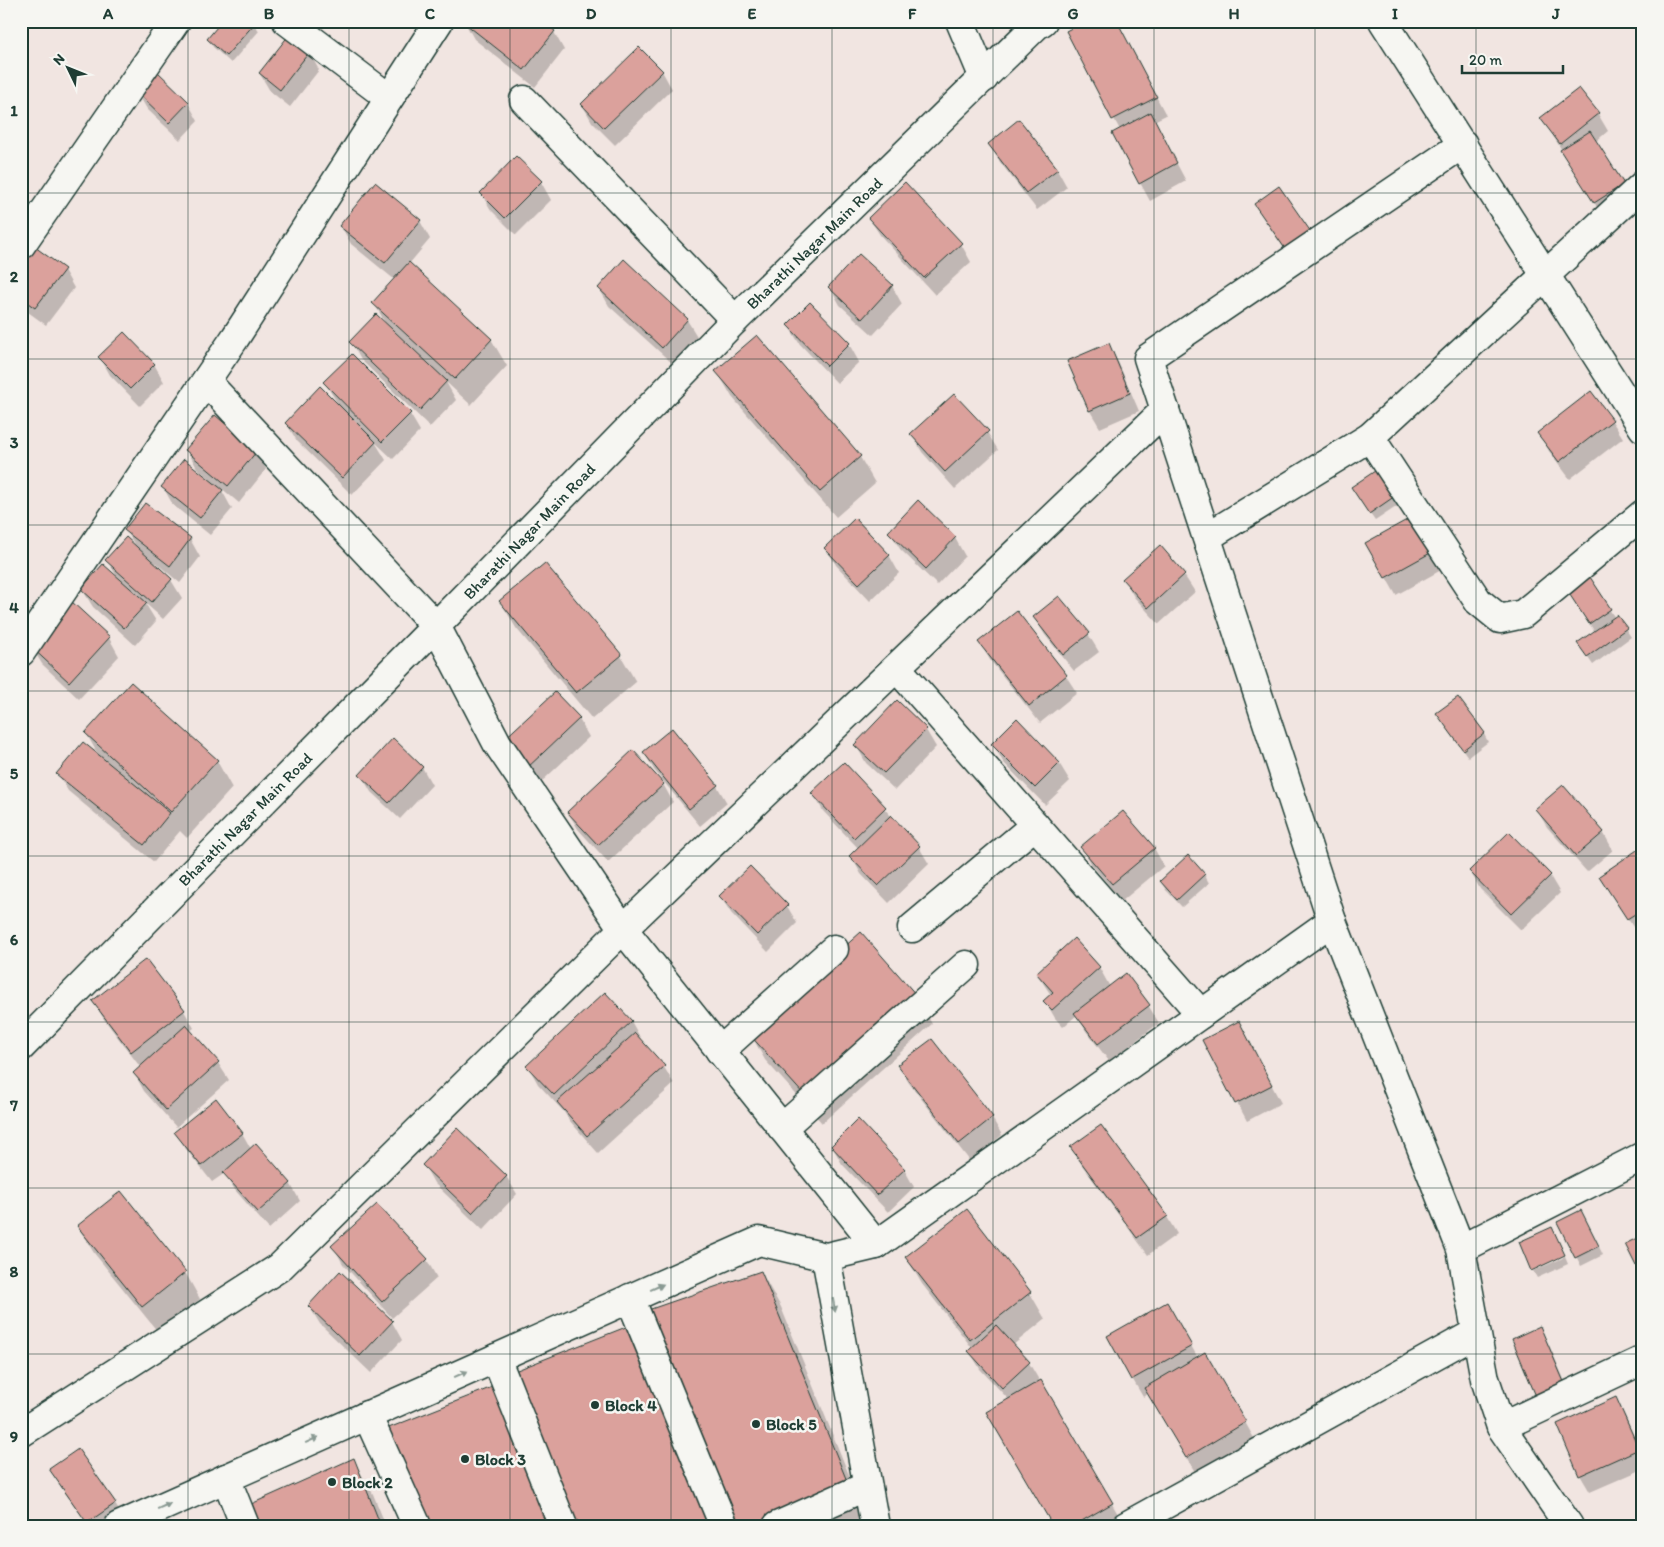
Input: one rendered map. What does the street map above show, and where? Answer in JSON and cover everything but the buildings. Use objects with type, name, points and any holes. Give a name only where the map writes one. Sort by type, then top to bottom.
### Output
[{"type":"street","points":[[21,245],[176,21]]},
{"type":"street","points":[[287,21],[389,98]]},
{"type":"street","points":[[21,652],[206,381],[439,21]]},
{"type":"street","points":[[960,21],[984,78]]},
{"type":"street","name":"Bharathi Nagar Main Road","points":[[21,1047],[735,320],[1043,21]]},
{"type":"street","points":[[1384,21],[1643,428]]},
{"type":"street","points":[[524,100],[735,320]]},
{"type":"street","points":[[1463,144],[1148,358],[1332,921],[1461,1249],[1485,1379],[1501,1427],[1569,1526]]},
{"type":"street","points":[[1206,537],[1370,437],[1643,186]]},
{"type":"street","points":[[206,381],[436,626],[497,743],[622,929],[876,1244]]},
{"type":"street","points":[[21,1433],[280,1267],[622,929],[1165,410]]},
{"type":"street","points":[[1370,437],[1478,601],[1500,620],[1523,614],[1643,514]]},
{"type":"street","points":[[897,668],[1201,1014]]},
{"type":"street","points":[[912,928],[1035,825]]},
{"type":"street","points":[[119,1526],[759,1241],[826,1257],[876,1244],[1332,921]]},
{"type":"street","points":[[720,1050],[834,949]]},
{"type":"street","points":[[782,1128],[966,965]]},
{"type":"street","points":[[1461,1249],[1643,1156]]},
{"type":"street","points":[[826,1257],[875,1526]]},
{"type":"street","points":[[630,1298],[724,1526]]},
{"type":"street","points":[[1126,1526],[1475,1333]]},
{"type":"street","points":[[496,1358],[563,1526]]},
{"type":"street","points":[[1501,1427],[1643,1360]]},
{"type":"street","points":[[367,1415],[418,1526]]},
{"type":"street","points":[[226,1478],[245,1526]]},
{"type":"street","points":[[777,1526],[867,1486]]},
{"type":"place","name":"Block 4","points":[[595,1405]]},
{"type":"place","name":"Block 5","points":[[756,1424]]},
{"type":"place","name":"Block 3","points":[[465,1459]]},
{"type":"place","name":"Block 2","points":[[332,1482]]}]
